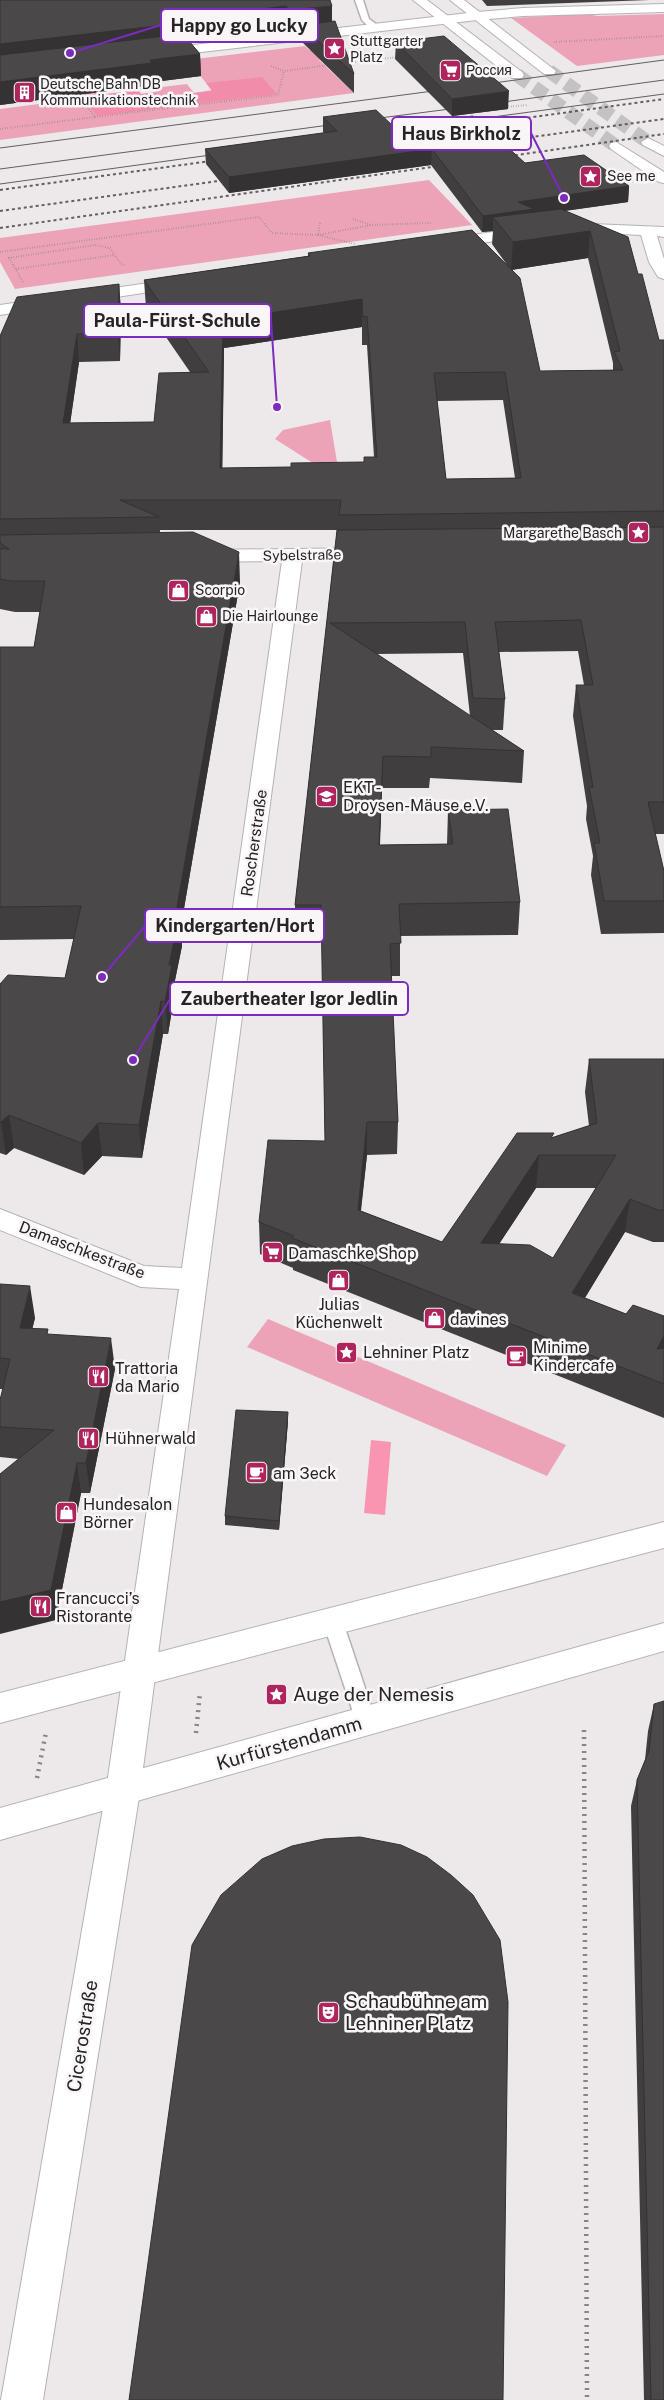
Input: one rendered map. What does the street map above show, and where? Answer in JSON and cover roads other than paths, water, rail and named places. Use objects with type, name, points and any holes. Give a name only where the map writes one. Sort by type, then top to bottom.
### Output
[{"type":"street","points":[[419,0],[517,75]]},
{"type":"street","points":[[456,0],[549,71]]},
{"type":"street","points":[[146,54],[443,19],[523,12],[664,8]]},
{"type":"street","points":[[648,142],[664,152]]},
{"type":"street","points":[[616,146],[664,179]]},
{"type":"street","points":[[433,246],[507,235],[550,233],[587,227],[664,232]]},
{"type":"street","points":[[647,230],[658,250],[664,274]]},
{"type":"street","points":[[550,233],[658,250]]},
{"type":"street","points":[[0,310],[197,281]]},
{"type":"street","name":"Sybelstraße","points":[[183,556],[390,553]]},
{"type":"street","name":"Roscherstraße","points":[[195,1279],[293,555]]},
{"type":"street","name":"Damaschkestraße","points":[[0,1219],[141,1276],[195,1279]]},
{"type":"street","points":[[140,1672],[195,1279]]},
{"type":"street","points":[[0,1708],[664,1535]]},
{"type":"street","name":"Kurfürstendamm","points":[[0,1824],[123,1791],[366,1720],[664,1637]]},
{"type":"street","name":"Cicerostraße","points":[[22,2400],[123,1791],[140,1672]]},
{"type":"lane","points":[[359,0],[366,20],[373,26]]},
{"type":"lane","points":[[333,1622],[366,1720]]},
{"type":"tunnel","points":[[549,71],[648,142]]},
{"type":"tunnel","points":[[517,75],[616,146]]},
{"type":"tram line","points":[[486,84],[664,60]]},
{"type":"tram line","points":[[496,103],[664,80]]},
{"type":"tram line","points":[[0,148],[441,90]]},
{"type":"tram line","points":[[463,121],[664,94]]},
{"type":"tram line","points":[[372,119],[458,108]]},
{"type":"tram line","points":[[0,169],[337,124]]},
{"type":"tram line","points":[[0,184],[218,154]]},
{"type":"railway","points":[[468,126],[664,99]]},
{"type":"railway","points":[[488,143],[664,119]]},
{"type":"railway","points":[[503,157],[664,134]]},
{"type":"railway","points":[[0,190],[218,160]]},
{"type":"railway","points":[[0,228],[446,165]]},
{"type":"railway","points":[[0,211],[233,179]]},
{"type":"place","name":"Stuttgarter Platz","points":[[334,49]]},
{"type":"place","name":"Happy go Lucky","points":[[70,53]]},
{"type":"place","name":"Россия","points":[[450,70]]},
{"type":"place","name":"Deutsche Bahn DB Kommunikationstechnik","points":[[24,92]]},
{"type":"place","name":"See me","points":[[591,176]]},
{"type":"place","name":"Haus Birkholz","points":[[564,198]]},
{"type":"place","name":"Paula-Fürst-Schule","points":[[277,407]]},
{"type":"place","name":"Margarethe Basch","points":[[638,533]]},
{"type":"place","name":"Scorpio","points":[[179,590]]},
{"type":"place","name":"Die Hairlounge","points":[[206,616]]},
{"type":"place","name":"EKT - Droysen-Mäuse e.V.","points":[[327,796]]},
{"type":"place","name":"Kindergarten/Hort","points":[[102,977]]},
{"type":"place","name":"Zaubertheater Igor Jedlin","points":[[133,1060]]},
{"type":"place","name":"Damaschke Shop","points":[[272,1253]]},
{"type":"place","name":"Julias Küchenwelt","points":[[339,1280]]},
{"type":"place","name":"davines","points":[[434,1319]]},
{"type":"place","name":"Lehniner Platz","points":[[347,1352]]},
{"type":"place","name":"Minime Kindercafe","points":[[517,1356]]},
{"type":"place","name":"Trattoria da Mario","points":[[99,1377]]},
{"type":"place","name":"Hühnerwald","points":[[89,1438]]},
{"type":"place","name":"am 3eck","points":[[257,1473]]},
{"type":"place","name":"Hundesalon Börner","points":[[67,1513]]},
{"type":"place","name":"Francucci’s Ristorante","points":[[40,1607]]},
{"type":"place","name":"Auge der Nemesis","points":[[277,1694]]},
{"type":"place","name":"Schaubühne am Lehniner Platz","points":[[329,2012]]}]
